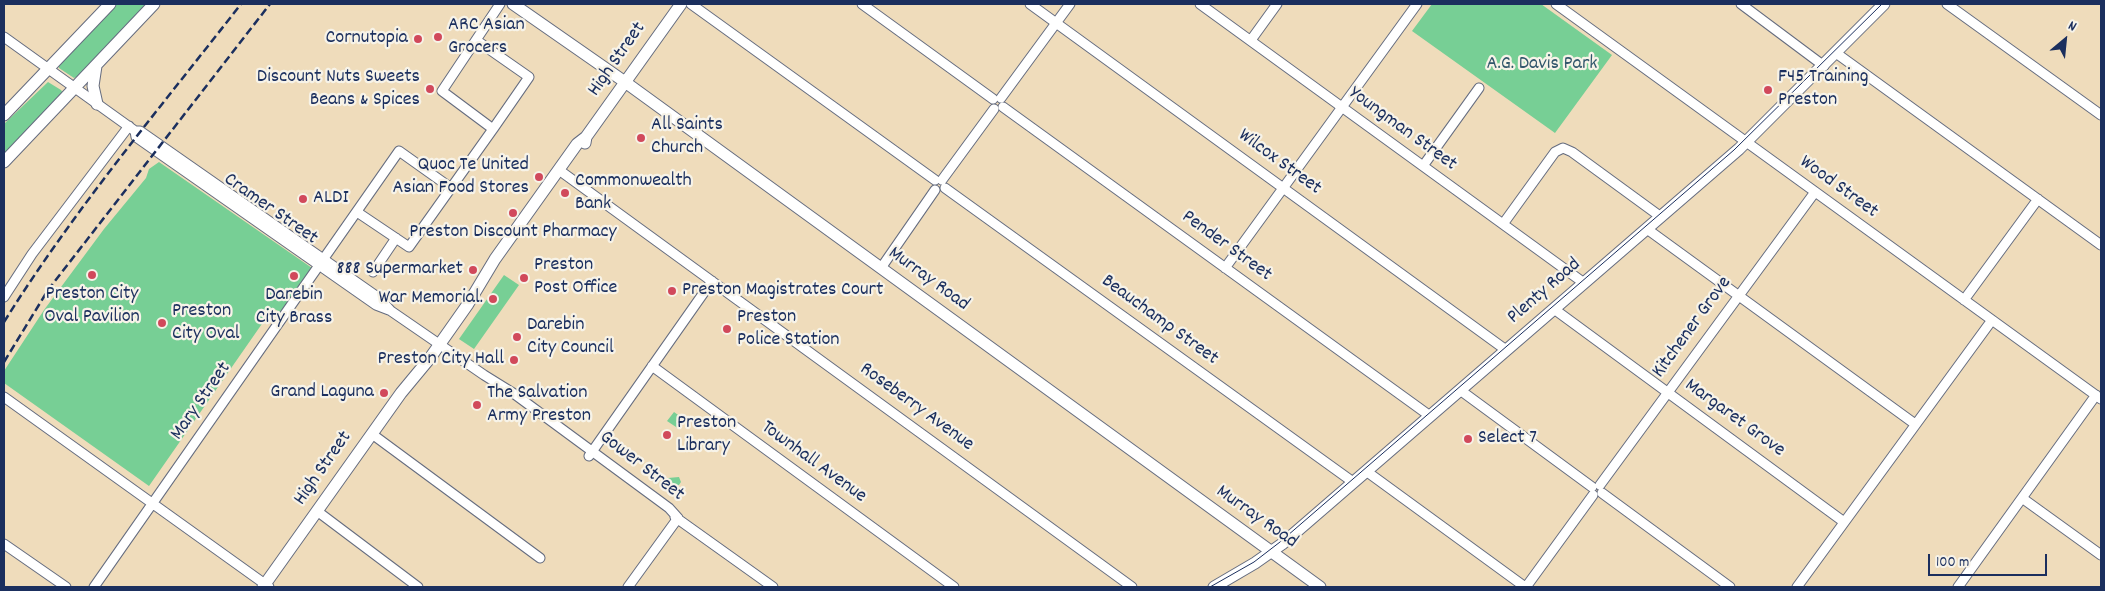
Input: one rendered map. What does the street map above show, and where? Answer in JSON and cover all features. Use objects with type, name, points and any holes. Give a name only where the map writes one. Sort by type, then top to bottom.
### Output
[{"type":"main road","points":[[4,115],[110,4]]},
{"type":"main road","points":[[4,162],[154,4]]},
{"type":"main road","name":"Murray Road","points":[[513,4],[624,82],[1320,587]]},
{"type":"main road","name":"High Street","points":[[267,587],[374,436],[402,393],[468,304],[489,280],[562,172],[583,148],[586,137],[681,4]]},
{"type":"main road","name":"Plenty Road","points":[[1214,587],[1272,552],[1661,217],[1745,142],[1824,66],[1884,4]]},
{"type":"main road","points":[[96,66],[93,86],[97,104]]},
{"type":"street","points":[[493,129],[442,91],[500,4]]},
{"type":"street","name":"Beauchamp Street","points":[[691,4],[1353,482]]},
{"type":"street","name":"Pender Street","points":[[862,4],[1430,416]]},
{"type":"street","name":"Wilcox Street","points":[[1030,4],[1506,350]]},
{"type":"street","points":[[881,268],[935,190],[932,184],[940,182],[1070,4]]},
{"type":"street","name":"Youngman Street","points":[[1200,4],[1584,283]]},
{"type":"street","points":[[1251,40],[1277,4]]},
{"type":"street","points":[[1225,268],[1417,4]]},
{"type":"street","name":"Wood Street","points":[[1556,4],[2098,397]]},
{"type":"street","points":[[1741,4],[1824,66]]},
{"type":"street","points":[[1947,4],[2101,115]]},
{"type":"street","name":"Cramer Street","points":[[4,37],[47,70],[132,129],[136,137],[322,262],[376,305],[391,311],[439,344]]},
{"type":"street","points":[[357,212],[409,247],[529,77],[476,40]]},
{"type":"street","points":[[1836,53],[2101,245]]},
{"type":"street","points":[[1423,166],[1479,88]]},
{"type":"street","points":[[4,297],[32,254],[132,129]]},
{"type":"street","points":[[1503,224],[1556,152],[1563,148],[1572,152],[1661,217]]},
{"type":"street","name":"Mary Street","points":[[94,587],[399,151],[451,188]]},
{"type":"street","name":"Roseberry Avenue","points":[[562,172],[1132,587]]},
{"type":"street","name":"Kitchener Grove","points":[[1526,587],[1814,192]]},
{"type":"street","points":[[1964,300],[2038,199]]},
{"type":"street","points":[[1647,229],[1915,424]]},
{"type":"street","points":[[373,272],[396,238]]},
{"type":"street","points":[[591,454],[712,281]]},
{"type":"street","name":"Margaret Grove","points":[[1554,309],[1844,522]]},
{"type":"street","points":[[1797,587],[1992,320]]},
{"type":"street","name":"Gower Street","points":[[439,344],[484,376],[510,398],[669,508],[678,518],[773,587]]},
{"type":"street","name":"Townhall Avenue","points":[[652,366],[954,587]]},
{"type":"street","points":[[1460,390],[1730,587]]},
{"type":"street","points":[[4,397],[267,587]]},
{"type":"street","points":[[1958,587],[2098,397]]},
{"type":"street","points":[[374,436],[540,558]]},
{"type":"street","points":[[1366,471],[1526,587]]},
{"type":"street","points":[[2022,498],[2101,554]]},
{"type":"street","points":[[320,513],[418,587]]},
{"type":"street","points":[[628,587],[678,518]]},
{"type":"street","points":[[4,544],[66,587]]},
{"type":"green space","points":[[114,4],[149,4],[82,74],[74,78],[59,68],[59,64]]},
{"type":"green space","name":"A.G. Davis Park","points":[[1432,4],[1541,4],[1612,55],[1555,133],[1412,31]]},
{"type":"green space","points":[[48,82],[63,93],[4,157],[4,124]]},
{"type":"green space","name":"Preston City Oval","points":[[159,162],[312,268],[281,313],[273,308],[149,486],[4,383],[4,371],[44,310],[104,229],[146,178],[149,169]]},
{"type":"green space","points":[[504,275],[519,285],[474,349],[459,339]]},
{"type":"green space","points":[[674,412],[685,420],[679,429],[667,421]]},
{"type":"green space","points":[[679,477],[681,482],[679,485],[671,488],[664,483],[668,478]]},
{"type":"tram line","points":[[1210,587],[1254,562],[1280,542],[1734,150],[1882,4]]},
{"type":"railway","points":[[4,322],[31,280],[88,200],[241,4]]},
{"type":"railway","points":[[4,362],[48,290],[270,4]]},
{"type":"place","name":"ARC Asian Grocers","points":[[438,37]]},
{"type":"place","name":"Cornutopia","points":[[418,39]]},
{"type":"place","name":"Discount Nuts Sweets Beans & Spices","points":[[430,89]]},
{"type":"place","name":"F45 Training Preston","points":[[1768,90]]},
{"type":"place","name":"All Saints Church","points":[[641,138]]},
{"type":"place","name":"Quoc Te United Asian Food Stores","points":[[539,177]]},
{"type":"place","name":"Commonwealth Bank","points":[[565,193]]},
{"type":"place","name":"ALDI","points":[[303,199]]},
{"type":"place","name":"Preston Discount Pharmacy","points":[[513,213]]},
{"type":"place","name":"888 Supermarket","points":[[473,270]]},
{"type":"place","name":"Preston City Oval Pavilion","points":[[92,275]]},
{"type":"place","name":"Darebin City Brass","points":[[294,276]]},
{"type":"place","name":"Preston Post Office","points":[[524,278]]},
{"type":"place","name":"Preston Magistrates Court","points":[[672,291]]},
{"type":"place","name":"War Memorial.","points":[[493,299]]},
{"type":"place","name":"Preston City Oval","points":[[162,323]]},
{"type":"place","name":"Preston Police Station","points":[[727,329]]},
{"type":"place","name":"Darebin City Council","points":[[517,337]]},
{"type":"place","name":"Preston City Hall","points":[[514,360]]},
{"type":"place","name":"Grand Laguna","points":[[384,393]]},
{"type":"place","name":"The Salvation Army Preston","points":[[477,405]]},
{"type":"place","name":"Preston Library","points":[[667,435]]},
{"type":"place","name":"Select 7","points":[[1468,439]]}]
